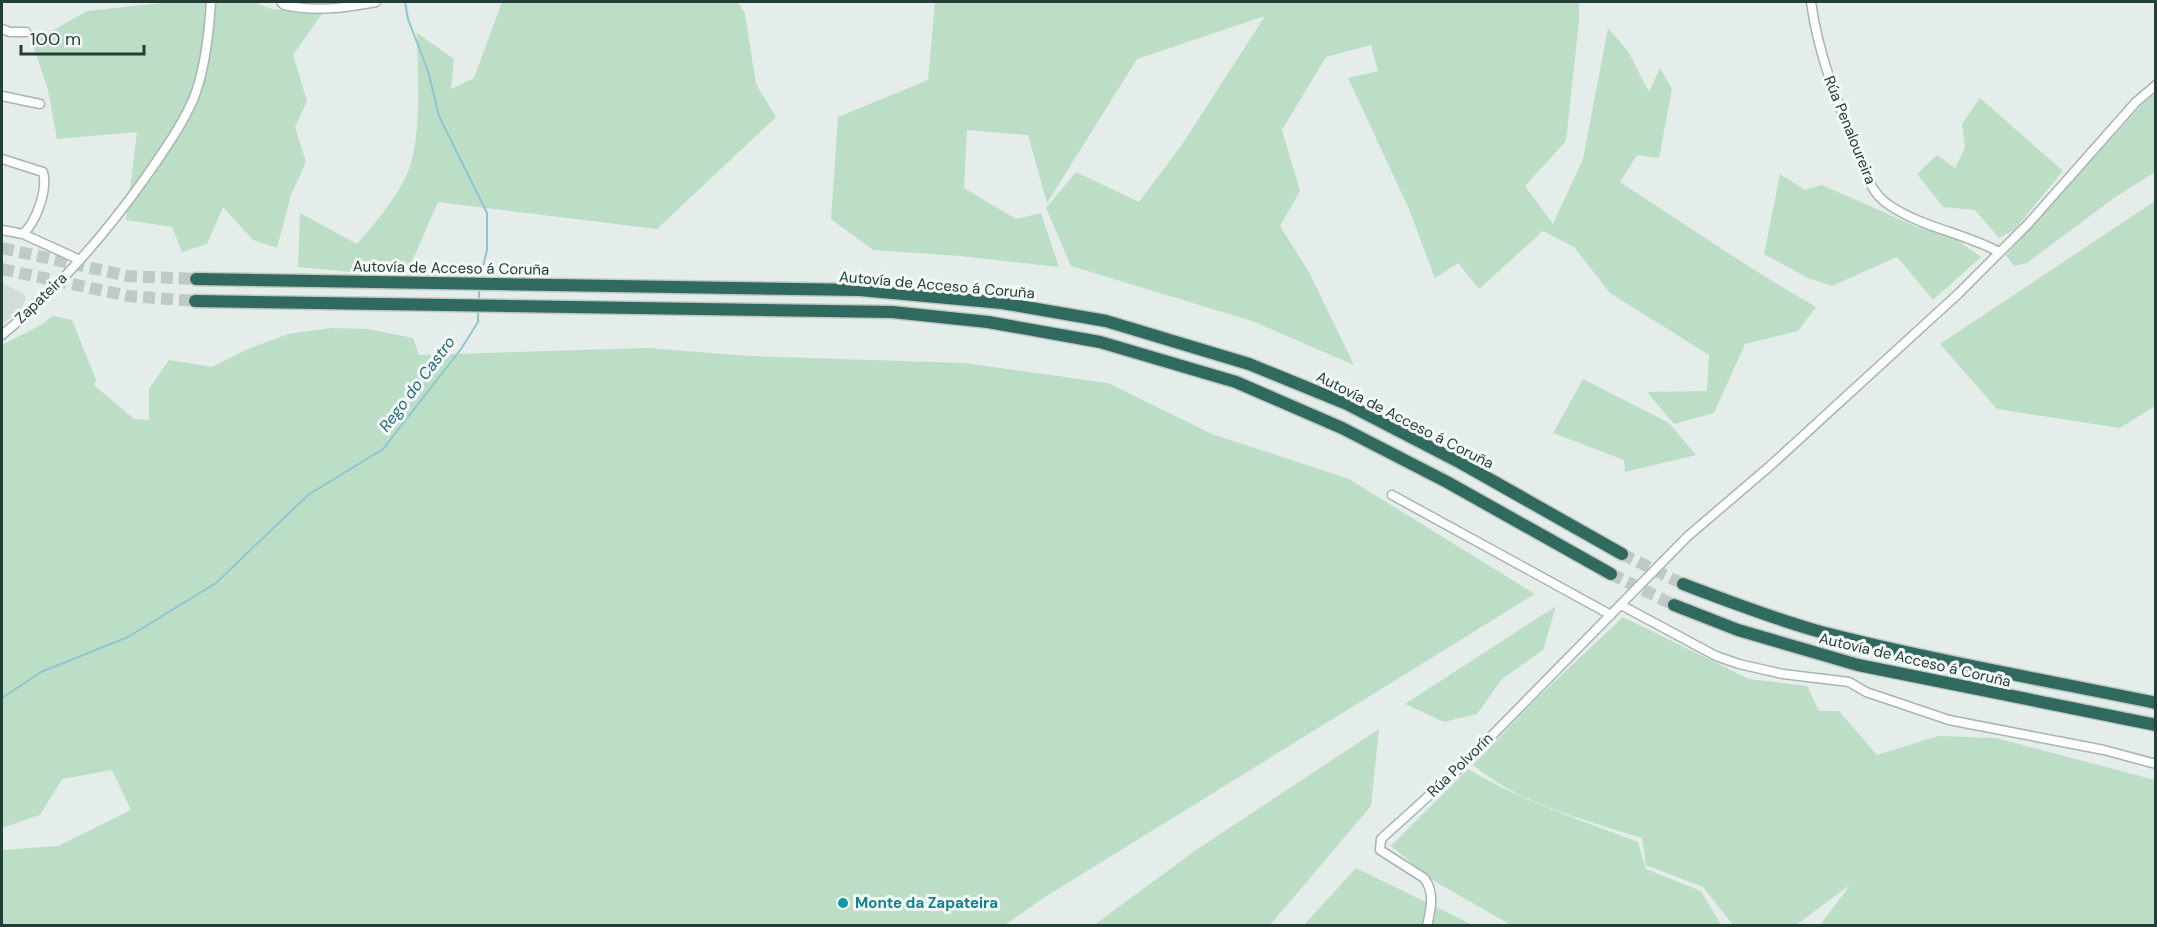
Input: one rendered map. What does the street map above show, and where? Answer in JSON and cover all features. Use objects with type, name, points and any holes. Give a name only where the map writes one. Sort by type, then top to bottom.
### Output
[{"type":"highway","name":"Autovía de Acceso á Coruña","points":[[196,279],[860,290],[1002,303],[1106,321],[1249,364],[1347,404],[1461,463],[1622,554]]},
{"type":"highway","name":"Autovía de Acceso á Coruña","points":[[195,301],[892,312],[988,322],[1100,342],[1236,382],[1342,428],[1447,482],[1611,574]]},
{"type":"highway","name":"Autovía de Acceso á Coruña","points":[[1683,584],[1755,611],[1819,631],[1925,656],[2156,703]]},
{"type":"highway","name":"Autovía de Acceso á Coruña","points":[[1674,605],[1738,630],[1858,665],[2156,725]]},
{"type":"street","name":"Zapateira","points":[[2,335],[80,260],[115,219],[176,133],[193,99],[201,76],[211,2]]},
{"type":"street","points":[[281,2],[284,5],[304,9],[338,9],[376,2]]},
{"type":"street","name":"Rúa Penaloureira","points":[[1811,2],[1817,41],[1833,91],[1874,190],[1888,204],[1909,218],[1964,235],[1999,252]]},
{"type":"street","points":[[2,29],[10,32],[26,32]]},
{"type":"street","points":[[1616,610],[1688,536],[1770,466],[1958,294],[2028,224],[2136,102],[2156,85]]},
{"type":"street","points":[[2,96],[40,104]]},
{"type":"street","points":[[2,159],[34,167],[43,172],[45,179],[34,222],[23,234]]},
{"type":"street","points":[[2,230],[23,234],[80,260]]},
{"type":"street","points":[[1392,495],[1616,610],[1716,656],[1783,674],[1850,682],[1866,692],[1949,720],[2104,750],[2156,764]]},
{"type":"street","name":"Rúa Polvorín","points":[[1427,926],[1431,892],[1425,878],[1380,850],[1381,839],[1465,763],[1616,610]]},
{"type":"shaded area","points":[[2,283],[23,293],[26,298],[21,309],[2,325]]},
{"type":"green space","points":[[171,2],[253,2],[272,9],[322,14],[293,55],[307,101],[295,127],[306,162],[291,195],[277,248],[253,240],[223,207],[207,244],[182,252],[172,227],[126,220],[137,132],[57,139],[48,90],[32,42],[87,11]]},
{"type":"green space","points":[[502,2],[738,2],[745,14],[756,84],[776,117],[657,229],[438,202],[411,264],[352,272],[298,267],[300,213],[357,244],[396,195],[402,184],[411,163],[417,131],[417,33],[454,59],[451,89],[474,78]]},
{"type":"green space","points":[[935,2],[1579,2],[1566,141],[1525,186],[1553,224],[1583,159],[1608,28],[1628,51],[1649,92],[1660,68],[1672,89],[1659,158],[1637,155],[1620,182],[1742,262],[1816,307],[1798,331],[1745,344],[1714,413],[1674,424],[1647,392],[1707,391],[1709,355],[1610,293],[1574,247],[1543,231],[1479,289],[1458,263],[1435,278],[1409,209],[1348,78],[1378,71],[1371,45],[1326,57],[1282,130],[1300,191],[1280,226],[1309,272],[1354,365],[1252,321],[1071,266],[1046,208],[1076,172],[1139,202],[1183,143],[1265,16],[1137,59],[1047,203],[1028,135],[967,130],[964,188],[1016,219],[1041,213],[1059,267],[960,256],[873,250],[831,219],[838,117],[928,80]]},
{"type":"green space","points":[[2155,94],[2155,172],[2114,198],[2027,263],[2014,266],[2006,255],[2147,99]]},
{"type":"green space","points":[[1980,98],[2063,171],[2014,230],[1999,238],[1975,210],[1943,207],[1917,174],[1937,155],[1955,168],[1965,148],[1962,124]]},
{"type":"green space","points":[[1780,174],[1805,190],[1822,185],[1915,226],[1955,238],[1981,257],[1933,300],[1897,257],[1832,286],[1808,278],[1764,254]]},
{"type":"green space","points":[[2155,201],[2155,406],[2120,428],[1997,409],[1940,344]]},
{"type":"green space","points":[[53,316],[72,320],[96,380],[94,385],[134,419],[149,420],[149,389],[169,360],[212,367],[248,349],[288,334],[331,328],[368,329],[413,338],[419,355],[648,348],[749,356],[965,363],[1108,383],[1212,434],[1349,479],[1535,594],[1045,897],[1005,925],[2,925],[2,850],[58,846],[131,810],[112,770],[62,779],[40,815],[2,828],[2,345],[41,325]]},
{"type":"green space","points":[[1583,379],[1669,423],[1696,455],[1625,472],[1624,460],[1553,433]]},
{"type":"green space","points":[[1556,606],[1543,650],[1502,679],[1477,714],[1444,722],[1405,704]]},
{"type":"green space","points":[[1623,617],[1749,679],[1807,686],[1819,711],[1839,711],[1877,755],[1938,736],[1996,738],[2155,780],[2155,925],[1820,925],[1850,885],[1796,925],[1733,925],[1703,887],[1646,865],[1642,838],[1532,800],[1491,779],[1473,765],[1535,700]]},
{"type":"green space","points":[[1379,729],[1371,806],[1270,925],[1094,925],[1196,850]]},
{"type":"green space","points":[[1468,769],[1509,791],[1638,842],[1646,869],[1701,891],[1721,925],[1511,925],[1434,881],[1391,846]]},
{"type":"green space","points":[[1356,868],[1473,925],[1303,926]]},
{"type":"waterway","name":"Rego do Castro","points":[[405,2],[408,19],[428,71],[439,116],[487,213],[487,250],[480,278]]},
{"type":"waterway","name":"Rego do Castro","points":[[479,287],[479,302]]},
{"type":"waterway","name":"Rego do Castro","points":[[2,698],[41,672],[128,637],[216,583],[308,495],[383,449],[461,349],[478,322],[478,311]]},
{"type":"tunnel","points":[[2,248],[128,276],[196,279]]},
{"type":"tunnel","points":[[2,269],[128,296],[195,301]]},
{"type":"tunnel","points":[[1622,554],[1683,584]]},
{"type":"tunnel","points":[[1611,574],[1674,605]]},
{"type":"place","name":"Monte da Zapateira","points":[[843,903]]}]
